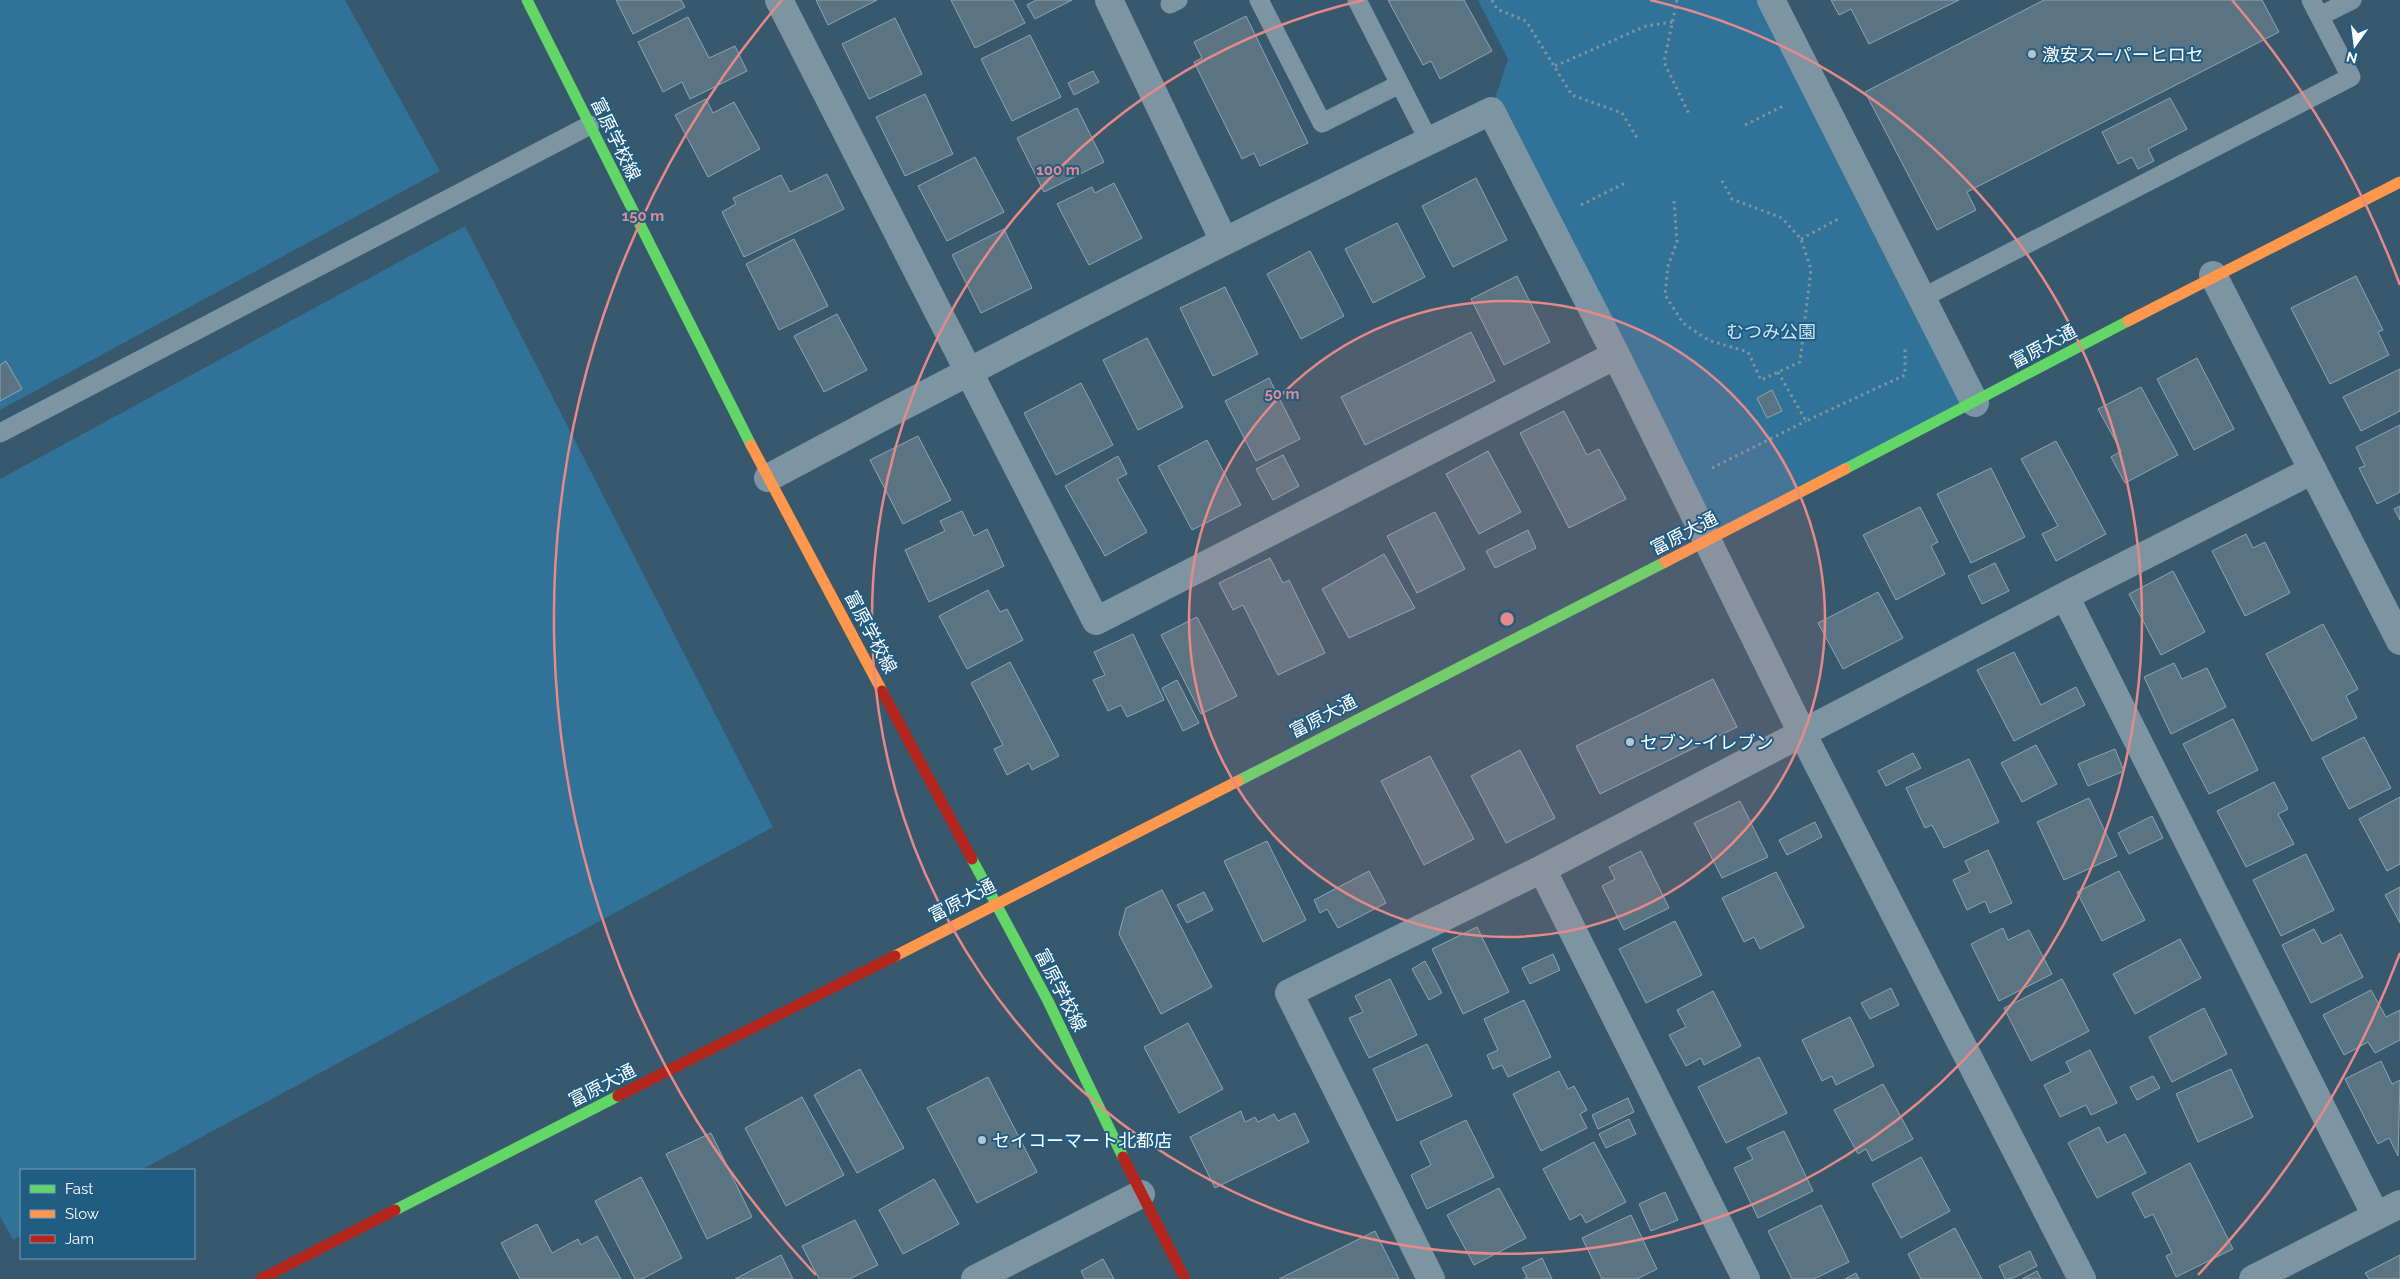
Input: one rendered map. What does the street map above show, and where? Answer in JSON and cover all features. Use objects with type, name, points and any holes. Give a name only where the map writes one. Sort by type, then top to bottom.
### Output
[{"type":"street","name":"富原学校線","points":[[527,0],[768,478],[1048,1001],[1141,1194],[1185,1279]]},
{"type":"street","points":[[779,0],[1096,622],[1616,355]]},
{"type":"street","points":[[1109,0],[1224,242]]},
{"type":"street","points":[[1771,0],[1975,403]]},
{"type":"street","points":[[768,478],[968,371],[1224,242],[1491,111],[1616,355],[1802,733],[2082,1279]]},
{"type":"street","name":"富原大通","points":[[261,1279],[1708,540],[1975,403],[2213,275],[2400,182]]},
{"type":"street","points":[[2213,275],[2400,641]]},
{"type":"street","points":[[1431,1279],[1289,993],[1542,869],[2065,596],[2313,470]]},
{"type":"street","points":[[2065,596],[2376,1216]]},
{"type":"street","points":[[1542,869],[1746,1279]]},
{"type":"street","points":[[975,1279],[1141,1194]]},
{"type":"street","points":[[2253,1279],[2400,1204]]},
{"type":"lane","points":[[1259,0],[1322,123],[1400,84]]},
{"type":"lane","points":[[1357,0],[1429,141]]},
{"type":"lane","points":[[1922,298],[2351,77],[2315,8],[2352,0]]},
{"type":"lane","points":[[0,434],[590,125]]},
{"type":"path","points":[[1492,0],[1497,9],[1526,21],[1572,95],[1622,113],[1637,138]]},
{"type":"path","points":[[1677,0],[1664,62],[1689,114]]},
{"type":"path","points":[[1555,66],[1646,26],[1672,22]]},
{"type":"path","points":[[1781,96],[1790,113]]},
{"type":"path","points":[[1745,126],[1785,104]]},
{"type":"path","points":[[1674,201],[1677,242],[1668,266],[1665,295],[1683,323],[1689,328],[1708,340],[1748,352],[1761,380],[1800,362],[1812,269],[1801,239],[1782,218],[1732,199],[1722,179]]},
{"type":"path","points":[[1585,213],[1581,205],[1625,183]]},
{"type":"path","points":[[1801,239],[1842,217],[1846,226]]},
{"type":"path","points":[[1708,459],[1712,468],[1905,375],[1905,341]]},
{"type":"path","points":[[1778,372],[1806,422]]},
{"type":"green space","points":[[0,0],[345,0],[440,171],[0,410]]},
{"type":"green space","name":"むつみ公園","points":[[1478,0],[1771,0],[1975,403],[1708,540],[1491,111],[1508,59]]},
{"type":"green space","points":[[465,226],[773,827],[143,1169],[20,1169],[20,1236],[13,1240],[0,1216],[0,479]]},
{"type":"building","points":[[616,0],[681,0],[685,7],[633,34]]},
{"type":"building","points":[[816,0],[877,0],[828,25]]},
{"type":"building","points":[[951,0],[1013,0],[1025,23],[975,48]]},
{"type":"building","points":[[1036,0],[1072,0],[1035,19],[1027,5]]},
{"type":"building","points":[[1388,0],[1464,0],[1492,51],[1440,79],[1431,61],[1423,65]]},
{"type":"building","points":[[1831,0],[1959,0],[1869,44],[1851,9],[1839,15]]},
{"type":"building","points":[[2044,0],[2262,0],[2279,32],[1967,192],[1976,210],[1937,230],[1865,92]]},
{"type":"building","points":[[1246,16],[1308,143],[1260,166],[1254,153],[1242,159],[1194,62],[1202,58],[1194,42]]},
{"type":"building","points":[[688,17],[709,58],[735,46],[747,71],[690,99],[682,82],[663,92],[638,42]]},
{"type":"building","points":[[895,18],[922,74],[869,99],[842,44]]},
{"type":"building","points":[[1030,35],[1061,97],[1012,121],[981,59]]},
{"type":"building","points":[[1093,71],[1099,82],[1074,95],[1068,83]]},
{"type":"building","points":[[925,94],[953,154],[905,176],[876,117]]},
{"type":"building","points":[[2170,98],[2187,129],[2148,149],[2154,161],[2138,169],[2132,157],[2118,164],[2102,132]]},
{"type":"building","points":[[706,99],[713,113],[734,102],[760,149],[708,177],[675,115]]},
{"type":"building","points":[[1077,108],[1104,162],[1044,192],[1017,138]]},
{"type":"building","points":[[975,157],[1004,212],[947,241],[918,186]]},
{"type":"building","points":[[827,174],[844,209],[744,257],[722,212],[736,204],[733,198],[781,175],[790,192]]},
{"type":"building","points":[[1476,178],[1507,240],[1453,267],[1422,206]]},
{"type":"building","points":[[1114,183],[1142,238],[1089,265],[1057,204],[1092,187],[1095,193]]},
{"type":"building","points":[[1397,223],[1425,277],[1373,303],[1345,249]]},
{"type":"building","points":[[1004,229],[1032,288],[981,313],[952,255]]},
{"type":"building","points":[[794,239],[828,306],[779,330],[746,264]]},
{"type":"building","points":[[1310,251],[1344,316],[1301,339],[1267,274]]},
{"type":"building","points":[[1517,276],[1550,342],[1504,365],[1471,299]]},
{"type":"building","points":[[2356,276],[2383,330],[2378,332],[2389,355],[2330,384],[2291,308]]},
{"type":"building","points":[[1225,287],[1258,354],[1213,376],[1180,308]]},
{"type":"building","points":[[837,314],[867,370],[824,392],[794,336]]},
{"type":"building","points":[[1471,332],[1495,381],[1365,445],[1341,397]]},
{"type":"building","points":[[1147,338],[1183,407],[1138,430],[1103,360]]},
{"type":"building","points":[[2197,358],[2234,429],[2194,450],[2157,379]]},
{"type":"building","points":[[6,361],[22,389],[0,401],[0,365]]},
{"type":"building","points":[[2400,369],[2400,411],[2361,431],[2343,397]]},
{"type":"building","points":[[1269,378],[1300,439],[1256,461],[1225,401]]},
{"type":"building","points":[[1081,383],[1113,445],[1056,475],[1024,413]]},
{"type":"building","points":[[2141,387],[2178,455],[2125,483],[2111,457],[2121,451],[2098,409]]},
{"type":"building","points":[[1772,390],[1782,411],[1767,418],[1757,398]]},
{"type":"building","points":[[1564,411],[1587,455],[1599,449],[1626,499],[1569,528],[1520,433]]},
{"type":"building","points":[[2400,425],[2400,492],[2377,504],[2359,468],[2365,466],[2356,447]]},
{"type":"building","points":[[918,436],[951,500],[903,524],[870,460]]},
{"type":"building","points":[[1207,440],[1241,505],[1192,530],[1158,466]]},
{"type":"building","points":[[2056,441],[2106,534],[2056,561],[2042,534],[2058,526],[2021,459]]},
{"type":"building","points":[[1488,451],[1521,512],[1479,534],[1446,474]]},
{"type":"building","points":[[1283,455],[1299,486],[1273,500],[1256,469]]},
{"type":"building","points":[[1118,456],[1127,474],[1117,479],[1147,532],[1105,556],[1065,486]]},
{"type":"building","points":[[1991,468],[2025,537],[1971,563],[1937,494]]},
{"type":"building","points":[[2400,506],[2400,520],[2394,509]]},
{"type":"building","points":[[1920,507],[1938,542],[1931,546],[1945,574],[1896,600],[1863,535]]},
{"type":"building","points":[[962,511],[974,536],[987,529],[1004,566],[929,602],[905,550],[945,531],[940,521]]},
{"type":"building","points":[[1435,512],[1465,569],[1417,593],[1387,536]]},
{"type":"building","points":[[1528,530],[1536,548],[1495,568],[1486,551]]},
{"type":"building","points":[[2246,534],[2253,548],[2265,542],[2290,593],[2245,616],[2212,551]]},
{"type":"building","points":[[1384,554],[1415,608],[1349,638],[1322,589]]},
{"type":"building","points":[[1270,558],[1283,583],[1289,580],[1325,653],[1278,675],[1243,605],[1233,610],[1219,583]]},
{"type":"building","points":[[1995,563],[2009,591],[1982,604],[1968,576]]},
{"type":"building","points":[[2173,571],[2205,632],[2161,655],[2129,594]]},
{"type":"building","points":[[988,590],[1000,612],[1007,609],[1023,640],[967,669],[939,616]]},
{"type":"building","points":[[1878,592],[1903,638],[1843,669],[1818,623]]},
{"type":"building","points":[[1197,617],[1237,696],[1201,714],[1161,635]]},
{"type":"building","points":[[2323,624],[2358,689],[2346,696],[2357,718],[2312,741],[2266,654]]},
{"type":"building","points":[[1133,634],[1164,700],[1127,717],[1121,705],[1108,711],[1093,680],[1105,675],[1094,652]]},
{"type":"building","points":[[2014,652],[2041,705],[2076,687],[2085,705],[2014,741],[1977,670]]},
{"type":"building","points":[[1010,662],[1059,756],[1032,770],[1029,763],[1007,775],[994,749],[1003,745],[971,683]]},
{"type":"building","points":[[2174,663],[2182,679],[2207,668],[2226,707],[2171,734],[2144,677]]},
{"type":"building","points":[[1713,679],[1737,727],[1600,794],[1576,746]]},
{"type":"building","points":[[1177,680],[1199,723],[1183,731],[1162,688]]},
{"type":"building","points":[[2233,719],[2258,770],[2209,794],[2183,744]]},
{"type":"building","points":[[2364,737],[2391,788],[2349,809],[2322,758]]},
{"type":"building","points":[[2036,745],[2057,784],[2022,802],[2001,763]]},
{"type":"building","points":[[2115,749],[2124,771],[2088,786],[2078,764]]},
{"type":"building","points":[[1520,750],[1555,818],[1506,843],[1471,776]]},
{"type":"building","points":[[1913,753],[1921,768],[1886,786],[1878,771]]},
{"type":"building","points":[[1430,756],[1474,839],[1424,865],[1381,781]]},
{"type":"building","points":[[1969,759],[1999,822],[1944,848],[1932,825],[1925,828],[1906,788]]},
{"type":"building","points":[[2274,782],[2288,809],[2278,814],[2294,844],[2246,867],[2217,811]]},
{"type":"building","points":[[2400,797],[2400,864],[2387,871],[2359,819]]},
{"type":"building","points":[[2089,798],[2117,856],[2064,880],[2037,822]]},
{"type":"building","points":[[1740,801],[1768,857],[1722,878],[1694,823]]},
{"type":"building","points":[[2152,816],[2163,838],[2129,854],[2118,833]]},
{"type":"building","points":[[1815,822],[1822,837],[1787,855],[1779,840]]},
{"type":"building","points":[[1267,841],[1306,920],[1263,942],[1224,861]]},
{"type":"building","points":[[1988,850],[2012,903],[1990,913],[1985,901],[1967,910],[1953,880],[1970,872],[1965,861]]},
{"type":"building","points":[[1641,851],[1669,908],[1624,930],[1602,886],[1615,879],[1609,867]]},
{"type":"building","points":[[2306,854],[2334,910],[2281,936],[2253,880]]},
{"type":"building","points":[[1369,871],[1386,903],[1338,928],[1327,909],[1320,913],[1314,900]]},
{"type":"building","points":[[2119,871],[2145,920],[2102,941],[2077,892]]},
{"type":"building","points":[[1776,872],[1804,927],[1760,949],[1754,937],[1744,942],[1722,898]]},
{"type":"building","points":[[2400,887],[2400,923],[2385,895]]},
{"type":"building","points":[[1162,890],[1212,987],[1161,1014],[1119,934],[1126,908]]},
{"type":"building","points":[[1204,892],[1213,910],[1187,923],[1177,905]]},
{"type":"building","points":[[1675,921],[1702,975],[1646,1003],[1619,949]]},
{"type":"building","points":[[1477,927],[1509,992],[1463,1014],[1432,949]]},
{"type":"building","points":[[2003,928],[2008,940],[2029,930],[2052,974],[1999,1001],[1971,944]]},
{"type":"building","points":[[2314,929],[2322,944],[2341,934],[2363,977],[2311,1003],[2282,945]]},
{"type":"building","points":[[2180,939],[2201,978],[2135,1014],[2113,974]]},
{"type":"building","points":[[1553,954],[1560,970],[1530,984],[1522,968]]},
{"type":"building","points":[[1425,961],[1442,993],[1429,1000],[1412,969]]},
{"type":"building","points":[[1390,979],[1417,1035],[1369,1058],[1349,1018],[1363,1012],[1355,996]]},
{"type":"building","points":[[2062,979],[2089,1031],[2031,1061],[2004,1008]]},
{"type":"building","points":[[1891,988],[1899,1005],[1870,1019],[1861,1003]]},
{"type":"building","points":[[2371,990],[2386,1017],[2400,1010],[2400,1040],[2375,1053],[2368,1042],[2344,1055],[2323,1015]]},
{"type":"building","points":[[1713,991],[1741,1046],[1704,1065],[1701,1058],[1686,1066],[1669,1035],[1686,1027],[1677,1010]]},
{"type":"building","points":[[1524,1000],[1551,1057],[1508,1077],[1502,1065],[1493,1069],[1487,1055],[1498,1050],[1484,1019]]},
{"type":"building","points":[[2204,1008],[2227,1054],[2172,1082],[2149,1037]]},
{"type":"building","points":[[1850,1017],[1874,1066],[1836,1085],[1832,1076],[1822,1081],[1802,1040]]},
{"type":"building","points":[[1188,1023],[1223,1089],[1179,1113],[1144,1047]]},
{"type":"building","points":[[1427,1044],[1452,1096],[1397,1121],[1373,1069]]},
{"type":"building","points":[[2090,1050],[2117,1103],[2091,1115],[2086,1105],[2060,1117],[2044,1085],[2071,1072],[2066,1062]]},
{"type":"building","points":[[1759,1057],[1787,1113],[1726,1143],[1698,1087]]},
{"type":"building","points":[[2381,1061],[2392,1084],[2400,1080],[2398,1156],[2389,1138],[2378,1144],[2345,1079]]},
{"type":"building","points":[[860,1069],[904,1148],[857,1173],[814,1095]]},
{"type":"building","points":[[2231,1069],[2253,1117],[2198,1142],[2176,1094]]},
{"type":"building","points":[[1559,1071],[1568,1089],[1574,1086],[1587,1110],[1580,1114],[1587,1128],[1541,1151],[1513,1094]]},
{"type":"building","points":[[2153,1076],[2160,1088],[2137,1100],[2130,1087]]},
{"type":"building","name":"セイコーマート北都店","points":[[988,1077],[1037,1172],[977,1203],[927,1108]]},
{"type":"building","points":[[1883,1084],[1913,1139],[1872,1161],[1866,1149],[1858,1154],[1834,1110]]},
{"type":"building","points":[[802,1097],[844,1175],[786,1206],[745,1128]]},
{"type":"building","points":[[1628,1098],[1634,1112],[1598,1129],[1592,1115]]},
{"type":"building","points":[[1241,1111],[1245,1122],[1255,1117],[1258,1122],[1274,1114],[1278,1121],[1295,1113],[1309,1142],[1215,1188],[1190,1137]]},
{"type":"building","points":[[1629,1119],[1636,1134],[1606,1148],[1599,1134]]},
{"type":"building","points":[[1466,1120],[1494,1177],[1427,1209],[1411,1175],[1431,1165],[1420,1142]]},
{"type":"building","points":[[2099,1127],[2107,1143],[2125,1134],[2146,1173],[2097,1198],[2068,1143]]},
{"type":"building","points":[[1784,1131],[1813,1191],[1758,1218],[1734,1168],[1753,1159],[1747,1148]]},
{"type":"building","points":[[711,1133],[752,1217],[707,1239],[666,1154]]},
{"type":"building","points":[[1594,1142],[1626,1202],[1586,1223],[1581,1214],[1570,1220],[1543,1169]]},
{"type":"building","points":[[1921,1157],[1950,1211],[1901,1238],[1872,1184]]},
{"type":"building","points":[[2190,1163],[2233,1249],[2176,1277],[2166,1256],[2172,1253],[2153,1214],[2145,1218],[2132,1193]]},
{"type":"building","points":[[641,1177],[682,1258],[642,1279],[635,1279],[595,1201]]},
{"type":"building","points":[[934,1179],[959,1224],[903,1254],[879,1210]]},
{"type":"building","points":[[1499,1188],[1526,1238],[1474,1265],[1447,1215]]},
{"type":"building","points":[[1665,1192],[1678,1220],[1651,1231],[1639,1204]]},
{"type":"building","points":[[1821,1205],[1849,1262],[1814,1279],[1792,1279],[1768,1231]]},
{"type":"building","points":[[1631,1215],[1657,1269],[1637,1279],[1602,1279],[1582,1238]]},
{"type":"building","points":[[855,1220],[878,1265],[849,1279],[819,1279],[802,1246]]},
{"type":"building","points":[[537,1224],[552,1253],[578,1239],[581,1245],[597,1236],[621,1279],[520,1279],[501,1243]]},
{"type":"building","points":[[1955,1228],[1982,1279],[1921,1279],[1908,1254]]},
{"type":"building","points":[[1375,1231],[1399,1279],[1279,1279]]},
{"type":"building","points":[[2030,1251],[2037,1266],[2011,1279],[2005,1279],[1999,1266]]},
{"type":"building","points":[[781,1255],[793,1279],[735,1279]]},
{"type":"building","points":[[2400,1255],[2400,1279],[2369,1279],[2365,1273]]},
{"type":"building","points":[[1542,1258],[1552,1279],[1524,1279],[1527,1277],[1522,1268]]},
{"type":"building","points":[[1103,1259],[1114,1279],[1085,1279],[1081,1271]]},
{"type":"building","points":[[2037,1271],[2041,1279],[2022,1279]]},
{"type":"building","points":[[1856,1273],[1859,1279],[1845,1279]]},
{"type":"traffic: fast","points":[[527,0],[751,445]]},
{"type":"traffic: fast","points":[[1845,469],[2128,321]]},
{"type":"traffic: fast","points":[[1238,781],[1665,562]]},
{"type":"traffic: fast","points":[[972,859],[1048,1001],[1123,1157]]},
{"type":"traffic: fast","points":[[395,1210],[618,1096]]},
{"type":"traffic: slow","points":[[2128,321],[2400,182]]},
{"type":"traffic: slow","points":[[751,445],[882,691]]},
{"type":"traffic: slow","points":[[1665,562],[1845,469]]},
{"type":"traffic: slow","points":[[895,956],[1238,781]]},
{"type":"traffic: jam","points":[[882,691],[972,859]]},
{"type":"traffic: jam","points":[[618,1096],[895,956]]},
{"type":"traffic: jam","points":[[1123,1157],[1185,1279]]},
{"type":"traffic: jam","points":[[261,1279],[395,1210]]},
{"type":"place","name":"激安スーパーヒロセ","points":[[2032,54]]},
{"type":"place","name":"セブン-イレブン","points":[[1630,742]]},
{"type":"place","name":"セイコーマート北都店","points":[[982,1140]]}]
